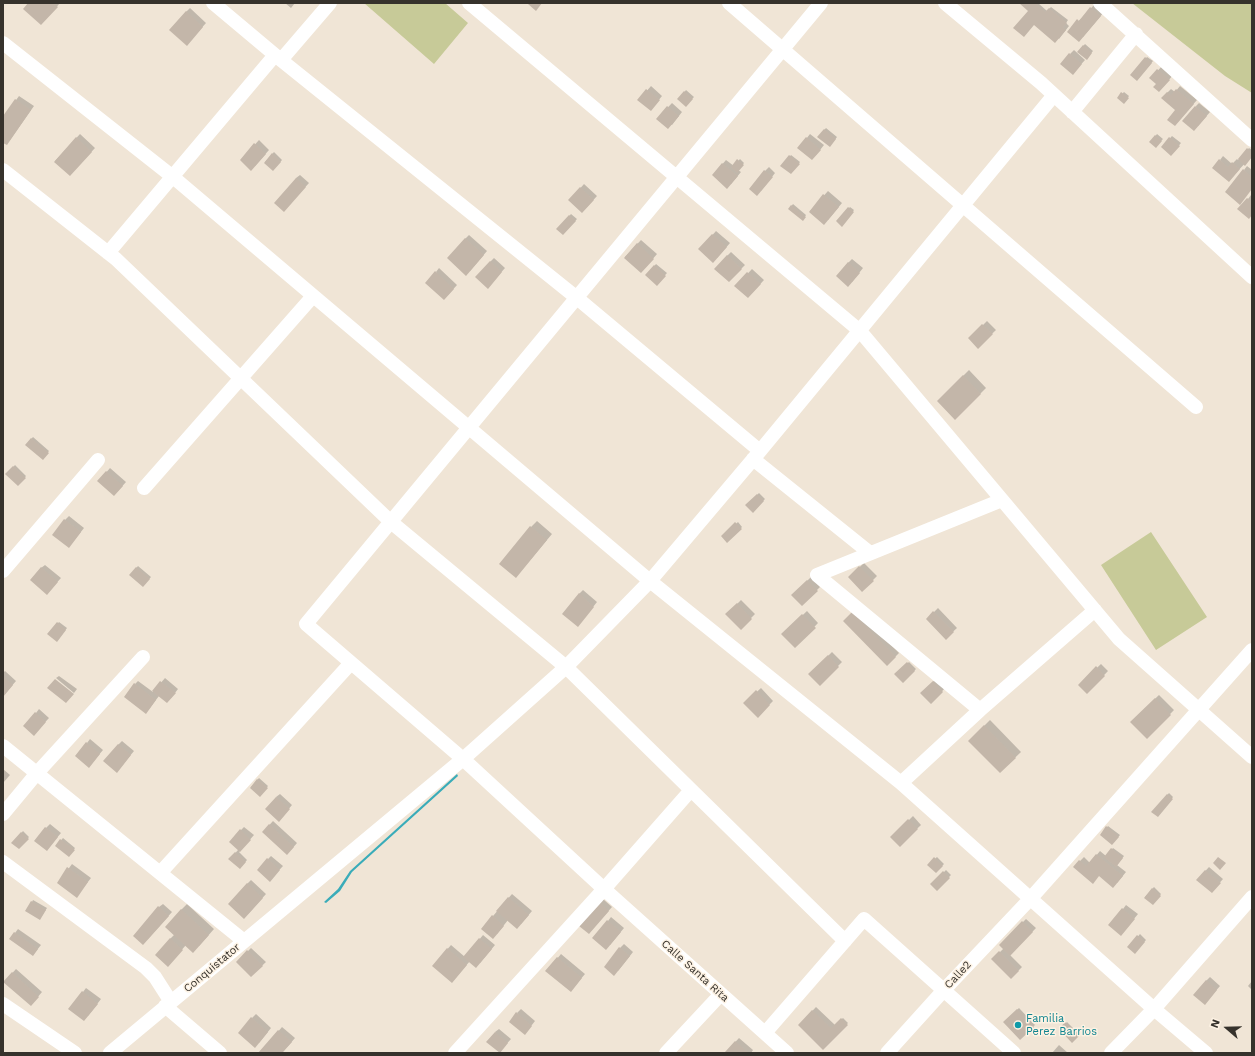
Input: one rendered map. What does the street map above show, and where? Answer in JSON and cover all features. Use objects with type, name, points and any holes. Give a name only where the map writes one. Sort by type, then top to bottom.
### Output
[{"type":"street","points":[[212,3],[576,298],[870,554]]},
{"type":"street","points":[[112,256],[173,177],[278,58],[330,3]]},
{"type":"street","points":[[468,3],[860,331],[1119,639],[1252,757]]},
{"type":"street","points":[[729,3],[1196,407]]},
{"type":"street","points":[[391,522],[821,3]]},
{"type":"street","points":[[945,3],[1054,95],[1252,277]]},
{"type":"street","points":[[1100,3],[1252,140]]},
{"type":"street","points":[[1072,112],[1136,34]]},
{"type":"street","points":[[3,43],[173,177],[650,581],[901,783],[1154,1009],[1206,1053]]},
{"type":"street","name":"Conquistator","points":[[110,1053],[463,759],[566,667],[650,581],[860,331],[1054,95]]},
{"type":"street","points":[[3,170],[112,256],[391,522],[566,667],[845,941]]},
{"type":"street","points":[[144,488],[313,296]]},
{"type":"street","points":[[3,571],[98,460]]},
{"type":"street","points":[[980,710],[817,575],[1002,500]]},
{"type":"street","name":"Calle Santa Rita","points":[[391,522],[306,624],[463,759],[604,889],[787,1053]]},
{"type":"street","points":[[901,783],[980,710],[1095,610]]},
{"type":"street","name":"Calle2","points":[[887,1053],[1031,898],[1252,650]]},
{"type":"street","points":[[3,814],[37,773],[143,657]]},
{"type":"street","points":[[160,873],[351,663]]},
{"type":"street","points":[[3,746],[244,941]]},
{"type":"street","points":[[455,1053],[604,889],[691,790]]},
{"type":"street","points":[[3,862],[146,968],[155,977],[168,1004],[220,1053]]},
{"type":"street","points":[[1111,1053],[1154,1009],[1252,897]]},
{"type":"street","points":[[765,1034],[864,919],[1014,1053]]},
{"type":"street","points":[[666,1053],[721,994]]},
{"type":"street","points":[[3,1004],[75,1053]]},
{"type":"green space","points":[[364,3],[445,3],[468,23],[434,64]]},
{"type":"green space","points":[[1132,3],[1252,3],[1252,93],[1225,76]]},
{"type":"green space","points":[[1151,532],[1207,617],[1156,650],[1101,565]]},
{"type":"water","points":[[457,774],[458,776],[352,872],[340,891],[326,903],[324,902],[338,889],[350,871]]},
{"type":"building","points":[[28,3],[53,3],[58,7],[41,25],[23,9]]},
{"type":"building","points":[[542,3],[536,11],[528,4]]},
{"type":"building","points":[[1019,3],[1035,3],[1045,12],[1049,8],[1067,23],[1063,27],[1066,30],[1055,43],[1034,25],[1024,37],[1013,28],[1028,11]]},
{"type":"building","points":[[1090,7],[1101,16],[1079,42],[1067,32],[1077,19],[1079,21]]},
{"type":"building","points":[[186,11],[203,27],[187,46],[169,30]]},
{"type":"building","points":[[1083,45],[1092,53],[1087,60],[1077,52]]},
{"type":"building","points":[[1069,53],[1082,64],[1073,75],[1060,64]]},
{"type":"building","points":[[1145,57],[1152,63],[1137,81],[1130,75]]},
{"type":"building","points":[[1157,69],[1170,80],[1159,92],[1153,87],[1156,84],[1149,78]]},
{"type":"building","points":[[646,89],[660,100],[651,111],[637,100]]},
{"type":"building","points":[[1176,89],[1194,104],[1175,126],[1167,120],[1175,110],[1161,98],[1167,92],[1171,95]]},
{"type":"building","points":[[684,91],[693,99],[686,107],[677,99]]},
{"type":"building","points":[[1121,92],[1129,98],[1124,104],[1117,98]]},
{"type":"building","points":[[15,99],[31,110],[7,145],[3,143],[3,116]]},
{"type":"building","points":[[667,106],[679,116],[668,129],[656,119]]},
{"type":"building","points":[[1195,106],[1207,116],[1194,131],[1182,121]]},
{"type":"building","points":[[824,129],[836,139],[830,147],[817,137]]},
{"type":"building","points":[[1155,135],[1162,141],[1156,148],[1149,142]]},
{"type":"building","points":[[76,137],[92,152],[70,176],[54,162]]},
{"type":"building","points":[[806,137],[821,150],[812,160],[797,148]]},
{"type":"building","points":[[1169,137],[1180,146],[1171,156],[1161,147]]},
{"type":"building","points":[[254,143],[266,154],[251,171],[240,160]]},
{"type":"building","points":[[1247,148],[1252,153],[1252,157],[1245,166],[1238,159]]},
{"type":"building","points":[[272,153],[281,162],[273,171],[264,163]]},
{"type":"building","points":[[789,155],[800,164],[791,174],[780,166]]},
{"type":"building","points":[[737,159],[744,165],[737,173],[731,167]]},
{"type":"building","points":[[1219,159],[1228,167],[1232,162],[1240,169],[1229,182],[1212,168]]},
{"type":"building","points":[[722,163],[738,176],[727,189],[712,175]]},
{"type":"building","points":[[1243,169],[1252,177],[1252,189],[1240,205],[1225,192]]},
{"type":"building","points":[[764,170],[773,177],[757,196],[749,189]]},
{"type":"building","points":[[296,178],[306,187],[284,212],[274,203]]},
{"type":"building","points":[[580,187],[594,200],[582,213],[568,200]]},
{"type":"building","points":[[823,194],[839,207],[824,225],[809,212]]},
{"type":"building","points":[[1247,198],[1252,202],[1252,215],[1249,219],[1237,209]]},
{"type":"building","points":[[791,205],[806,217],[803,221],[788,209]]},
{"type":"building","points":[[848,207],[854,212],[842,227],[836,221]]},
{"type":"building","points":[[569,215],[576,221],[563,235],[556,229]]},
{"type":"building","points":[[712,234],[727,247],[713,263],[698,249]]},
{"type":"building","points":[[465,238],[484,255],[466,276],[447,258]]},
{"type":"building","points":[[637,243],[654,259],[641,273],[624,258]]},
{"type":"building","points":[[727,255],[742,269],[729,282],[714,269]]},
{"type":"building","points":[[490,261],[502,272],[488,289],[475,277]]},
{"type":"building","points":[[848,262],[860,273],[848,287],[836,276]]},
{"type":"building","points":[[654,265],[666,276],[657,286],[645,275]]},
{"type":"building","points":[[435,271],[454,289],[444,300],[425,283]]},
{"type":"building","points":[[747,272],[761,284],[748,298],[734,286]]},
{"type":"building","points":[[982,324],[993,334],[978,349],[968,338]]},
{"type":"building","points":[[963,375],[981,394],[955,420],[937,401]]},
{"type":"building","points":[[31,438],[49,453],[43,460],[25,445]]},
{"type":"building","points":[[13,466],[26,478],[18,486],[5,474]]},
{"type":"building","points":[[106,471],[123,486],[114,496],[97,481]]},
{"type":"building","points":[[757,494],[764,501],[753,513],[745,505]]},
{"type":"building","points":[[64,519],[81,532],[69,548],[52,535]]},
{"type":"building","points":[[735,522],[742,529],[727,543],[721,536]]},
{"type":"building","points":[[530,526],[547,540],[516,578],[499,564]]},
{"type":"building","points":[[859,566],[874,581],[862,592],[848,577]]},
{"type":"building","points":[[41,567],[58,582],[47,595],[30,580]]},
{"type":"building","points":[[136,567],[150,579],[143,587],[129,575]]},
{"type":"building","points":[[807,580],[818,591],[802,606],[791,595]]},
{"type":"building","points":[[579,593],[594,607],[578,627],[562,614]]},
{"type":"building","points":[[737,603],[752,619],[741,630],[725,614]]},
{"type":"building","points":[[933,611],[954,632],[946,640],[926,619]]},
{"type":"building","points":[[852,612],[896,657],[887,666],[843,621]]},
{"type":"building","points":[[802,614],[816,628],[795,648],[781,634]]},
{"type":"building","points":[[57,622],[66,630],[57,642],[47,634]]},
{"type":"building","points":[[828,655],[839,667],[820,686],[808,674]]},
{"type":"building","points":[[907,662],[915,671],[903,683],[894,674]]},
{"type":"building","points":[[1096,666],[1105,676],[1087,694],[1078,685]]},
{"type":"building","points":[[3,676],[13,685],[3,697]]},
{"type":"building","points":[[55,679],[74,694],[66,703],[47,688]]},
{"type":"building","points":[[160,681],[176,693],[167,703],[152,691]]},
{"type":"building","points":[[933,681],[943,692],[931,704],[920,693]]},
{"type":"building","points":[[134,683],[156,700],[146,714],[124,697]]},
{"type":"building","points":[[756,690],[770,705],[758,718],[743,703]]},
{"type":"building","points":[[1155,698],[1171,715],[1147,739],[1130,722]]},
{"type":"building","points":[[35,712],[46,722],[34,736],[23,726]]},
{"type":"building","points":[[984,725],[1016,758],[1000,773],[968,741]]},
{"type":"building","points":[[86,742],[100,754],[89,768],[75,756]]},
{"type":"building","points":[[118,744],[131,755],[117,773],[103,761]]},
{"type":"building","points":[[257,779],[268,788],[260,797],[250,788]]},
{"type":"building","points":[[1167,794],[1173,799],[1158,817],[1151,812]]},
{"type":"building","points":[[276,797],[290,809],[279,822],[265,809]]},
{"type":"building","points":[[908,819],[918,829],[900,847],[890,837]]},
{"type":"building","points":[[269,824],[294,847],[287,855],[262,832]]},
{"type":"building","points":[[1106,826],[1119,837],[1112,845],[1100,835]]},
{"type":"building","points":[[45,827],[58,837],[47,851],[34,841]]},
{"type":"building","points":[[240,829],[251,840],[240,852],[229,842]]},
{"type":"building","points":[[21,832],[29,839],[19,849],[11,843]]},
{"type":"building","points":[[60,839],[75,850],[69,857],[55,846]]},
{"type":"building","points":[[1111,848],[1123,858],[1116,867],[1104,857]]},
{"type":"building","points":[[235,852],[246,862],[240,869],[228,859]]},
{"type":"building","points":[[1096,854],[1123,876],[1113,888],[1099,876],[1093,884],[1073,867],[1079,860],[1086,866]]},
{"type":"building","points":[[934,857],[943,866],[936,873],[927,865]]},
{"type":"building","points":[[1218,857],[1226,863],[1220,870],[1213,863]]},
{"type":"building","points":[[267,858],[280,870],[270,882],[257,870]]},
{"type":"building","points":[[67,867],[88,882],[77,898],[57,883]]},
{"type":"building","points":[[1205,870],[1221,883],[1212,893],[1196,880]]},
{"type":"building","points":[[943,871],[950,878],[937,891],[930,884]]},
{"type":"building","points":[[247,883],[263,898],[244,919],[228,904]]},
{"type":"building","points":[[1152,888],[1161,896],[1153,905],[1144,898]]},
{"type":"building","points":[[508,897],[529,915],[517,929],[496,911]]},
{"type":"building","points":[[31,901],[46,910],[40,920],[25,911]]},
{"type":"building","points":[[599,902],[609,911],[589,934],[579,926]]},
{"type":"building","points":[[158,906],[169,916],[143,945],[133,936]]},
{"type":"building","points":[[1122,908],[1135,919],[1121,936],[1108,925]]},
{"type":"building","points":[[181,909],[209,935],[193,953],[165,927]]},
{"type":"building","points":[[492,915],[504,926],[493,939],[481,929]]},
{"type":"building","points":[[607,920],[621,932],[606,950],[592,938]]},
{"type":"building","points":[[1022,921],[1033,932],[1010,956],[999,945]]},
{"type":"building","points":[[14,932],[38,949],[33,956],[9,939]]},
{"type":"building","points":[[1137,935],[1145,942],[1135,954],[1127,947]]},
{"type":"building","points":[[170,938],[183,950],[168,967],[155,955]]},
{"type":"building","points":[[479,938],[492,949],[476,968],[463,957]]},
{"type":"building","points":[[619,947],[630,956],[614,976],[604,967]]},
{"type":"building","points":[[447,948],[467,965],[452,983],[432,966]]},
{"type":"building","points":[[247,950],[263,966],[251,977],[236,962]]},
{"type":"building","points":[[999,951],[1019,971],[1011,979],[991,959]]},
{"type":"building","points":[[557,957],[582,978],[571,992],[545,971]]},
{"type":"building","points":[[12,972],[39,997],[31,1006],[3,982]]},
{"type":"building","points":[[1206,980],[1217,990],[1205,1005],[1193,995]]},
{"type":"building","points":[[82,991],[98,1004],[84,1021],[68,1009]]},
{"type":"building","name":"Familia Perez Barrios","points":[[1017,1009],[1034,1027],[1020,1040],[1003,1022]]},
{"type":"building","points":[[812,1010],[831,1028],[841,1018],[848,1025],[823,1050],[798,1025]]},
{"type":"building","points":[[516,1012],[532,1026],[525,1035],[509,1022]]},
{"type":"building","points":[[251,1017],[268,1032],[255,1048],[238,1033]]},
{"type":"building","points":[[1065,1022],[1079,1036],[1072,1043],[1059,1029]]},
{"type":"building","points":[[278,1030],[292,1042],[282,1053],[258,1053]]},
{"type":"building","points":[[495,1032],[508,1043],[500,1053],[486,1042]]},
{"type":"building","points":[[735,1041],[749,1053],[726,1053],[725,1052]]},
{"type":"place","name":"Familia Perez Barrios","points":[[1018,1025]]}]
